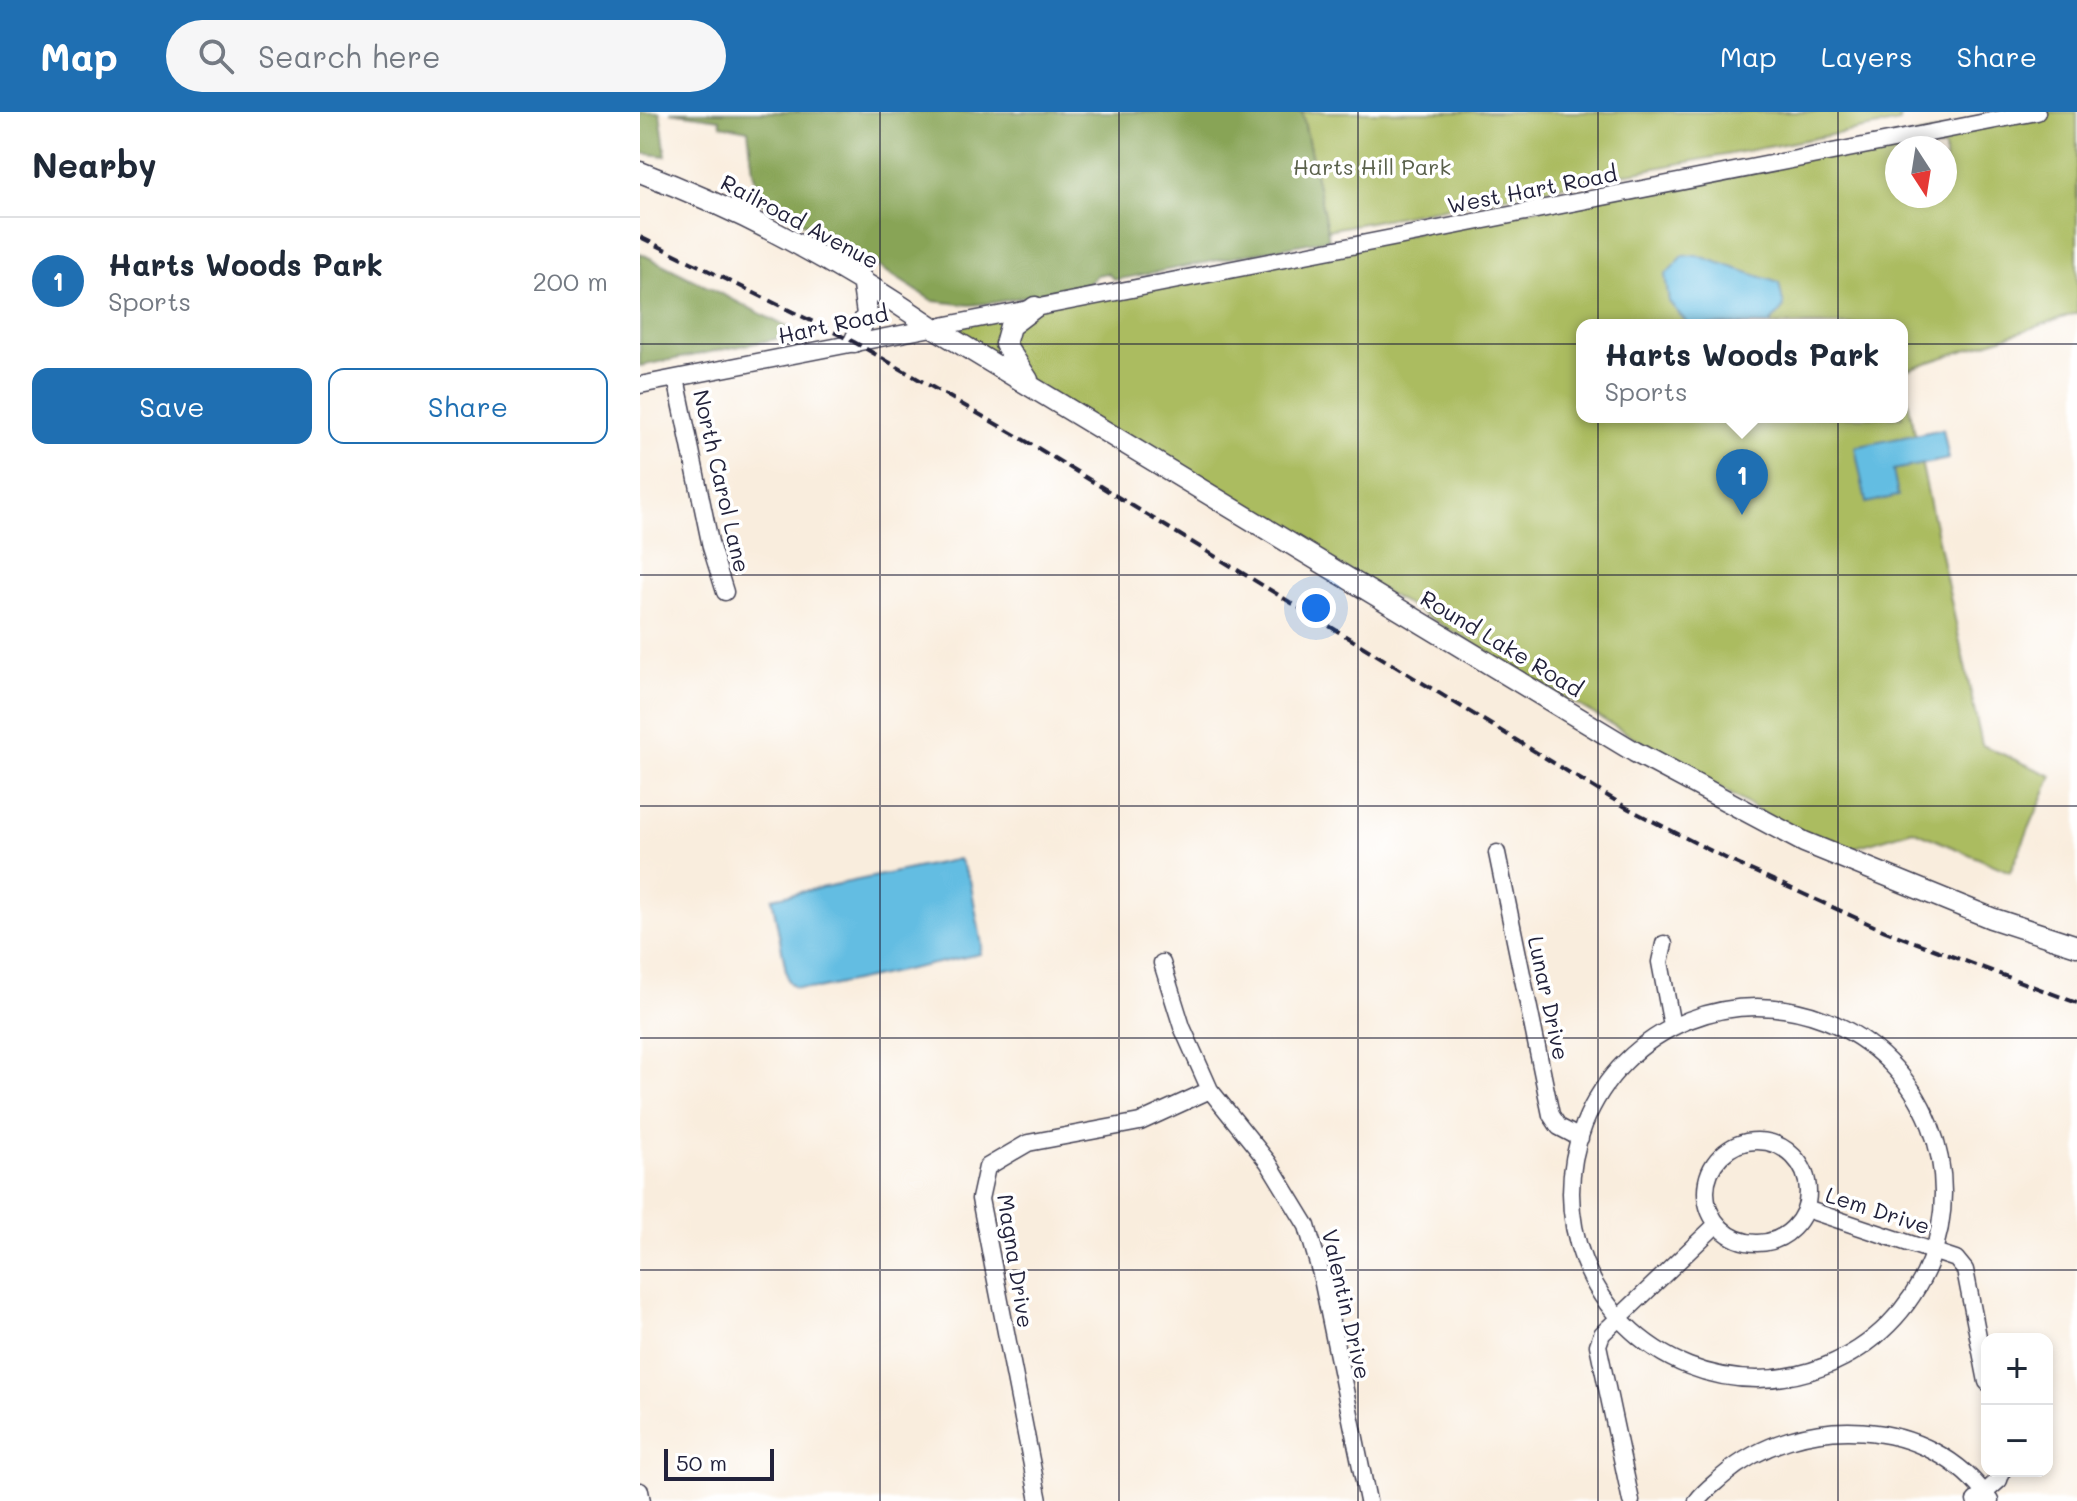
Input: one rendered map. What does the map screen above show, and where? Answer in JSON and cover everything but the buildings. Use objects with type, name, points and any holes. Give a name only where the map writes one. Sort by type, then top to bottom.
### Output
[{"type":"main road","name":"Railroad Avenue","points":[[640,172],[695,193],[832,261],[931,326]]},
{"type":"main road","points":[[854,342],[867,314],[862,279]]},
{"type":"main road","points":[[1035,307],[1010,326],[1005,344],[1036,389]]},
{"type":"main road","name":"Round Lake Road","points":[[931,326],[1635,752],[1790,835],[1991,918],[2077,946]]},
{"type":"street","name":"West Hart Road","points":[[1035,307],[2037,112]]},
{"type":"street","name":"Hart Road","points":[[640,385],[1035,307]]},
{"type":"street","name":"North Carol Lane","points":[[676,378],[711,547],[725,592]]},
{"type":"street","name":"Lunar Drive","points":[[1497,853],[1551,1115],[1559,1127],[1580,1138]]},
{"type":"street","points":[[1664,944],[1660,962],[1672,1026]]},
{"type":"street","name":"Valentin Drive","points":[[1162,963],[1182,1027],[1210,1090],[1268,1162],[1307,1226],[1321,1274],[1368,1501]]},
{"type":"street","points":[[1751,1007],[1786,1009],[1818,1017],[1854,1035],[1895,1069],[1921,1103],[1937,1144],[1943,1182],[1942,1224],[1937,1253],[1912,1297],[1889,1326],[1860,1348],[1828,1365],[1786,1375],[1745,1379],[1708,1373],[1672,1360],[1619,1317],[1599,1292],[1580,1247],[1571,1199],[1575,1152],[1589,1113],[1609,1080],[1639,1049],[1672,1026],[1707,1014],[1751,1007]]},
{"type":"street","name":"Magna Drive","points":[[1039,1501],[980,1199],[987,1167],[1028,1143],[1140,1122],[1210,1090]]},
{"type":"street","name":"Lem Drive","points":[[1749,1141],[1775,1145],[1797,1159],[1806,1175],[1809,1192],[1806,1209],[1787,1234],[1758,1244],[1728,1235],[1708,1208],[1706,1191],[1709,1173],[1719,1158],[1733,1147],[1749,1141]]},
{"type":"street","name":"Lem Drive","points":[[1806,1209],[1956,1259],[1965,1270],[1981,1351]]},
{"type":"street","points":[[1631,1501],[1598,1345],[1602,1334],[1717,1224]]},
{"type":"street","points":[[1697,1501],[1735,1465],[1766,1446],[1799,1435],[1840,1429],[1882,1433],[1916,1444],[1952,1463],[1983,1498],[2000,1477]]},
{"type":"street","points":[[640,1491],[642,1501]]},
{"type":"green space","points":[[640,112],[660,112],[666,156],[640,153]]},
{"type":"green space","points":[[670,112],[1302,112],[1329,239],[1115,280],[1107,273],[1097,275],[1089,284],[992,303],[970,305],[933,301],[829,235],[761,203],[748,130],[721,125],[720,119]]},
{"type":"green space","name":"Harts Hill Park","points":[[1302,112],[1898,112],[1900,122],[1327,230]]},
{"type":"green space","points":[[2037,112],[2077,112],[2077,313],[1908,369],[1908,319],[1576,319],[1576,423],[1908,423],[1908,401],[1982,745],[2052,776],[2010,872],[1913,830],[1833,854],[931,326],[1885,141],[1885,208],[1957,208],[1957,136],[1913,136]]},
{"type":"green space","points":[[640,253],[801,334],[640,366]]},
{"type":"water","points":[[1696,255],[1779,283],[1784,307],[1774,319],[1684,319],[1669,302],[1665,275],[1683,256]]},
{"type":"water","points":[[1943,429],[1949,459],[1893,470],[1898,496],[1866,503],[1855,447]]},
{"type":"water","points":[[959,859],[970,880],[982,945],[980,954],[817,989],[794,987],[788,981],[772,898]]},
{"type":"railway","points":[[640,237],[854,342],[1036,447],[1629,809],[1733,862],[1885,931],[2077,1003]]},
{"type":"place","name":"Harts Woods Park","points":[[1742,515]]}]
